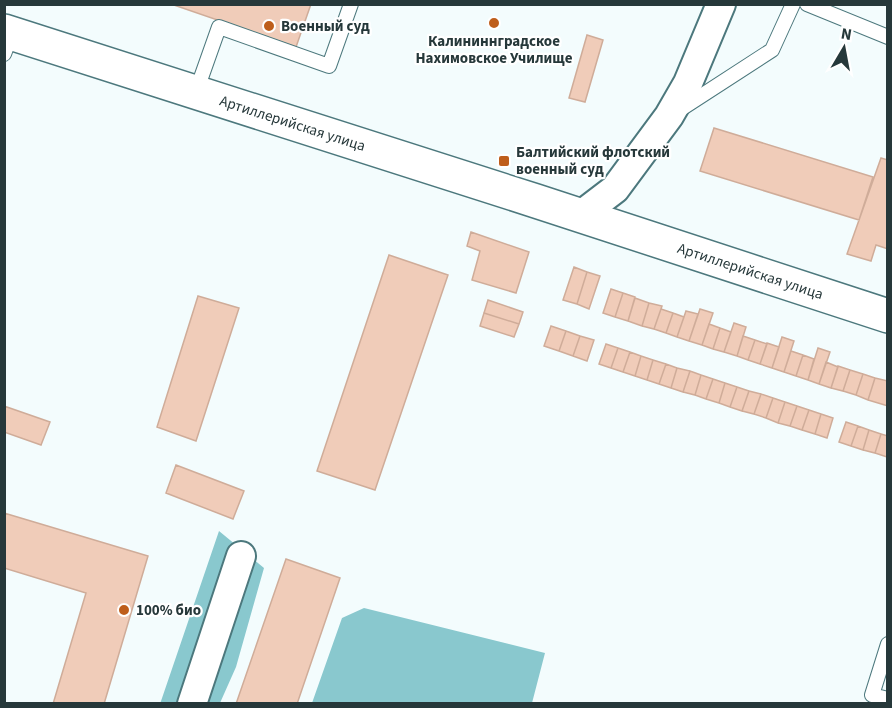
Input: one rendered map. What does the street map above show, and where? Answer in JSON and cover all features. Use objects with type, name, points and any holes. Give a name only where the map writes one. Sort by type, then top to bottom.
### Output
[{"type":"main road","name":"Артиллерийская улица","points":[[7,39],[196,92],[888,316]]},
{"type":"street","points":[[581,215],[615,189],[669,117],[688,83],[721,4]]},
{"type":"street","points":[[192,704],[241,556]]},
{"type":"lane","points":[[196,92],[219,27],[329,66],[351,4]]},
{"type":"lane","points":[[669,117],[772,50],[793,4]]},
{"type":"lane","points":[[807,4],[888,37]]},
{"type":"lane","points":[[888,644],[872,695],[888,699]]},
{"type":"shaded area","points":[[219,531],[264,568],[236,667],[220,703],[160,704]]},
{"type":"shaded area","points":[[364,608],[545,653],[532,703],[312,703],[342,618]]},
{"type":"building","name":"Военный суд","points":[[171,4],[311,4],[296,47]]},
{"type":"building","points":[[587,35],[603,40],[585,102],[569,98]]},
{"type":"building","points":[[714,128],[873,177],[859,220],[700,171]]},
{"type":"building","points":[[881,158],[888,160],[888,249],[876,245],[871,261],[847,254]]},
{"type":"building","points":[[471,232],[529,252],[516,293],[472,280],[480,251],[467,246]]},
{"type":"building","points":[[389,255],[448,275],[375,490],[317,471]]},
{"type":"building","points":[[574,267],[587,272],[577,304],[563,300]]},
{"type":"building","points":[[587,272],[600,276],[589,309],[577,304]]},
{"type":"building","points":[[611,289],[623,293],[615,317],[603,313]]},
{"type":"building","points":[[623,293],[635,297],[628,321],[615,317]]},
{"type":"building","points":[[198,296],[239,308],[196,441],[157,427]]},
{"type":"building","points":[[635,298],[649,303],[642,326],[628,321]]},
{"type":"building","points":[[488,300],[523,312],[519,324],[484,313]]},
{"type":"building","points":[[649,303],[662,306],[654,329],[642,326]]},
{"type":"building","points":[[661,309],[673,313],[666,333],[654,329]]},
{"type":"building","points":[[700,309],[713,313],[702,345],[689,341]]},
{"type":"building","points":[[686,311],[698,314],[689,341],[677,337]]},
{"type":"building","points":[[484,313],[519,324],[514,337],[480,326]]},
{"type":"building","points":[[673,313],[684,317],[677,337],[666,333]]},
{"type":"building","points":[[734,323],[746,327],[737,356],[724,352]]},
{"type":"building","points":[[709,324],[720,328],[713,349],[702,345]]},
{"type":"building","points":[[551,326],[566,331],[559,351],[544,346]]},
{"type":"building","points":[[720,328],[731,332],[724,352],[713,349]]},
{"type":"building","points":[[566,331],[580,336],[573,356],[559,351]]},
{"type":"building","points":[[580,336],[594,340],[587,361],[573,356]]},
{"type":"building","points":[[743,336],[755,340],[748,360],[737,356]]},
{"type":"building","points":[[782,337],[794,341],[784,372],[772,368]]},
{"type":"building","points":[[755,340],[767,344],[760,364],[748,360]]},
{"type":"building","points":[[767,343],[779,347],[772,368],[760,364]]},
{"type":"building","points":[[606,344],[618,348],[611,368],[599,364]]},
{"type":"building","points":[[618,348],[630,352],[623,372],[611,368]]},
{"type":"building","points":[[818,348],[830,352],[819,384],[808,380]]},
{"type":"building","points":[[791,351],[803,355],[796,376],[784,372]]},
{"type":"building","points":[[630,352],[641,356],[635,376],[623,372]]},
{"type":"building","points":[[803,355],[814,359],[808,380],[796,376]]},
{"type":"building","points":[[641,356],[653,360],[647,380],[635,376]]},
{"type":"building","points":[[653,360],[666,364],[659,384],[647,380]]},
{"type":"building","points":[[826,362],[838,367],[831,388],[819,384]]},
{"type":"building","points":[[666,364],[677,368],[671,388],[659,384]]},
{"type":"building","points":[[838,366],[850,370],[843,391],[831,388]]},
{"type":"building","points":[[677,368],[690,371],[683,392],[671,388]]},
{"type":"building","points":[[850,370],[863,374],[856,395],[843,391]]},
{"type":"building","points":[[690,371],[701,375],[695,395],[683,392]]},
{"type":"building","points":[[863,374],[875,378],[868,400],[856,395]]},
{"type":"building","points":[[701,375],[713,379],[706,399],[695,395]]},
{"type":"building","points":[[875,378],[888,381],[888,406],[868,400]]},
{"type":"building","points":[[713,379],[725,383],[719,403],[706,399]]},
{"type":"building","points":[[725,383],[737,387],[730,407],[719,403]]},
{"type":"building","points":[[737,387],[749,391],[742,411],[730,407]]},
{"type":"building","points":[[749,391],[761,394],[754,414],[742,411]]},
{"type":"building","points":[[761,394],[773,398],[766,418],[754,414]]},
{"type":"building","points":[[773,398],[785,402],[778,423],[766,418]]},
{"type":"building","points":[[785,402],[797,406],[790,426],[778,423]]},
{"type":"building","points":[[4,406],[50,422],[41,445],[4,432]]},
{"type":"building","points":[[797,406],[809,410],[802,430],[790,426]]},
{"type":"building","points":[[809,410],[821,414],[815,434],[802,430]]},
{"type":"building","points":[[821,414],[833,418],[827,438],[815,434]]},
{"type":"building","points":[[846,422],[858,426],[851,446],[839,442]]},
{"type":"building","points":[[858,426],[869,430],[863,450],[851,446]]},
{"type":"building","points":[[869,430],[881,434],[875,453],[863,450]]},
{"type":"building","points":[[881,434],[888,436],[887,457],[875,453]]},
{"type":"building","points":[[176,465],[244,491],[233,519],[166,493]]},
{"type":"building","points":[[4,513],[148,556],[104,704],[53,704],[86,593],[4,568]]},
{"type":"building","points":[[286,559],[340,578],[297,704],[236,704]]},
{"type":"place","name":"Калининнградское Нахимовское Училище","points":[[494,23]]},
{"type":"place","name":"Военный суд","points":[[269,26]]},
{"type":"place","name":"Балтийский флотский военный суд","points":[[504,161]]},
{"type":"place","name":"100% био","points":[[124,610]]}]
